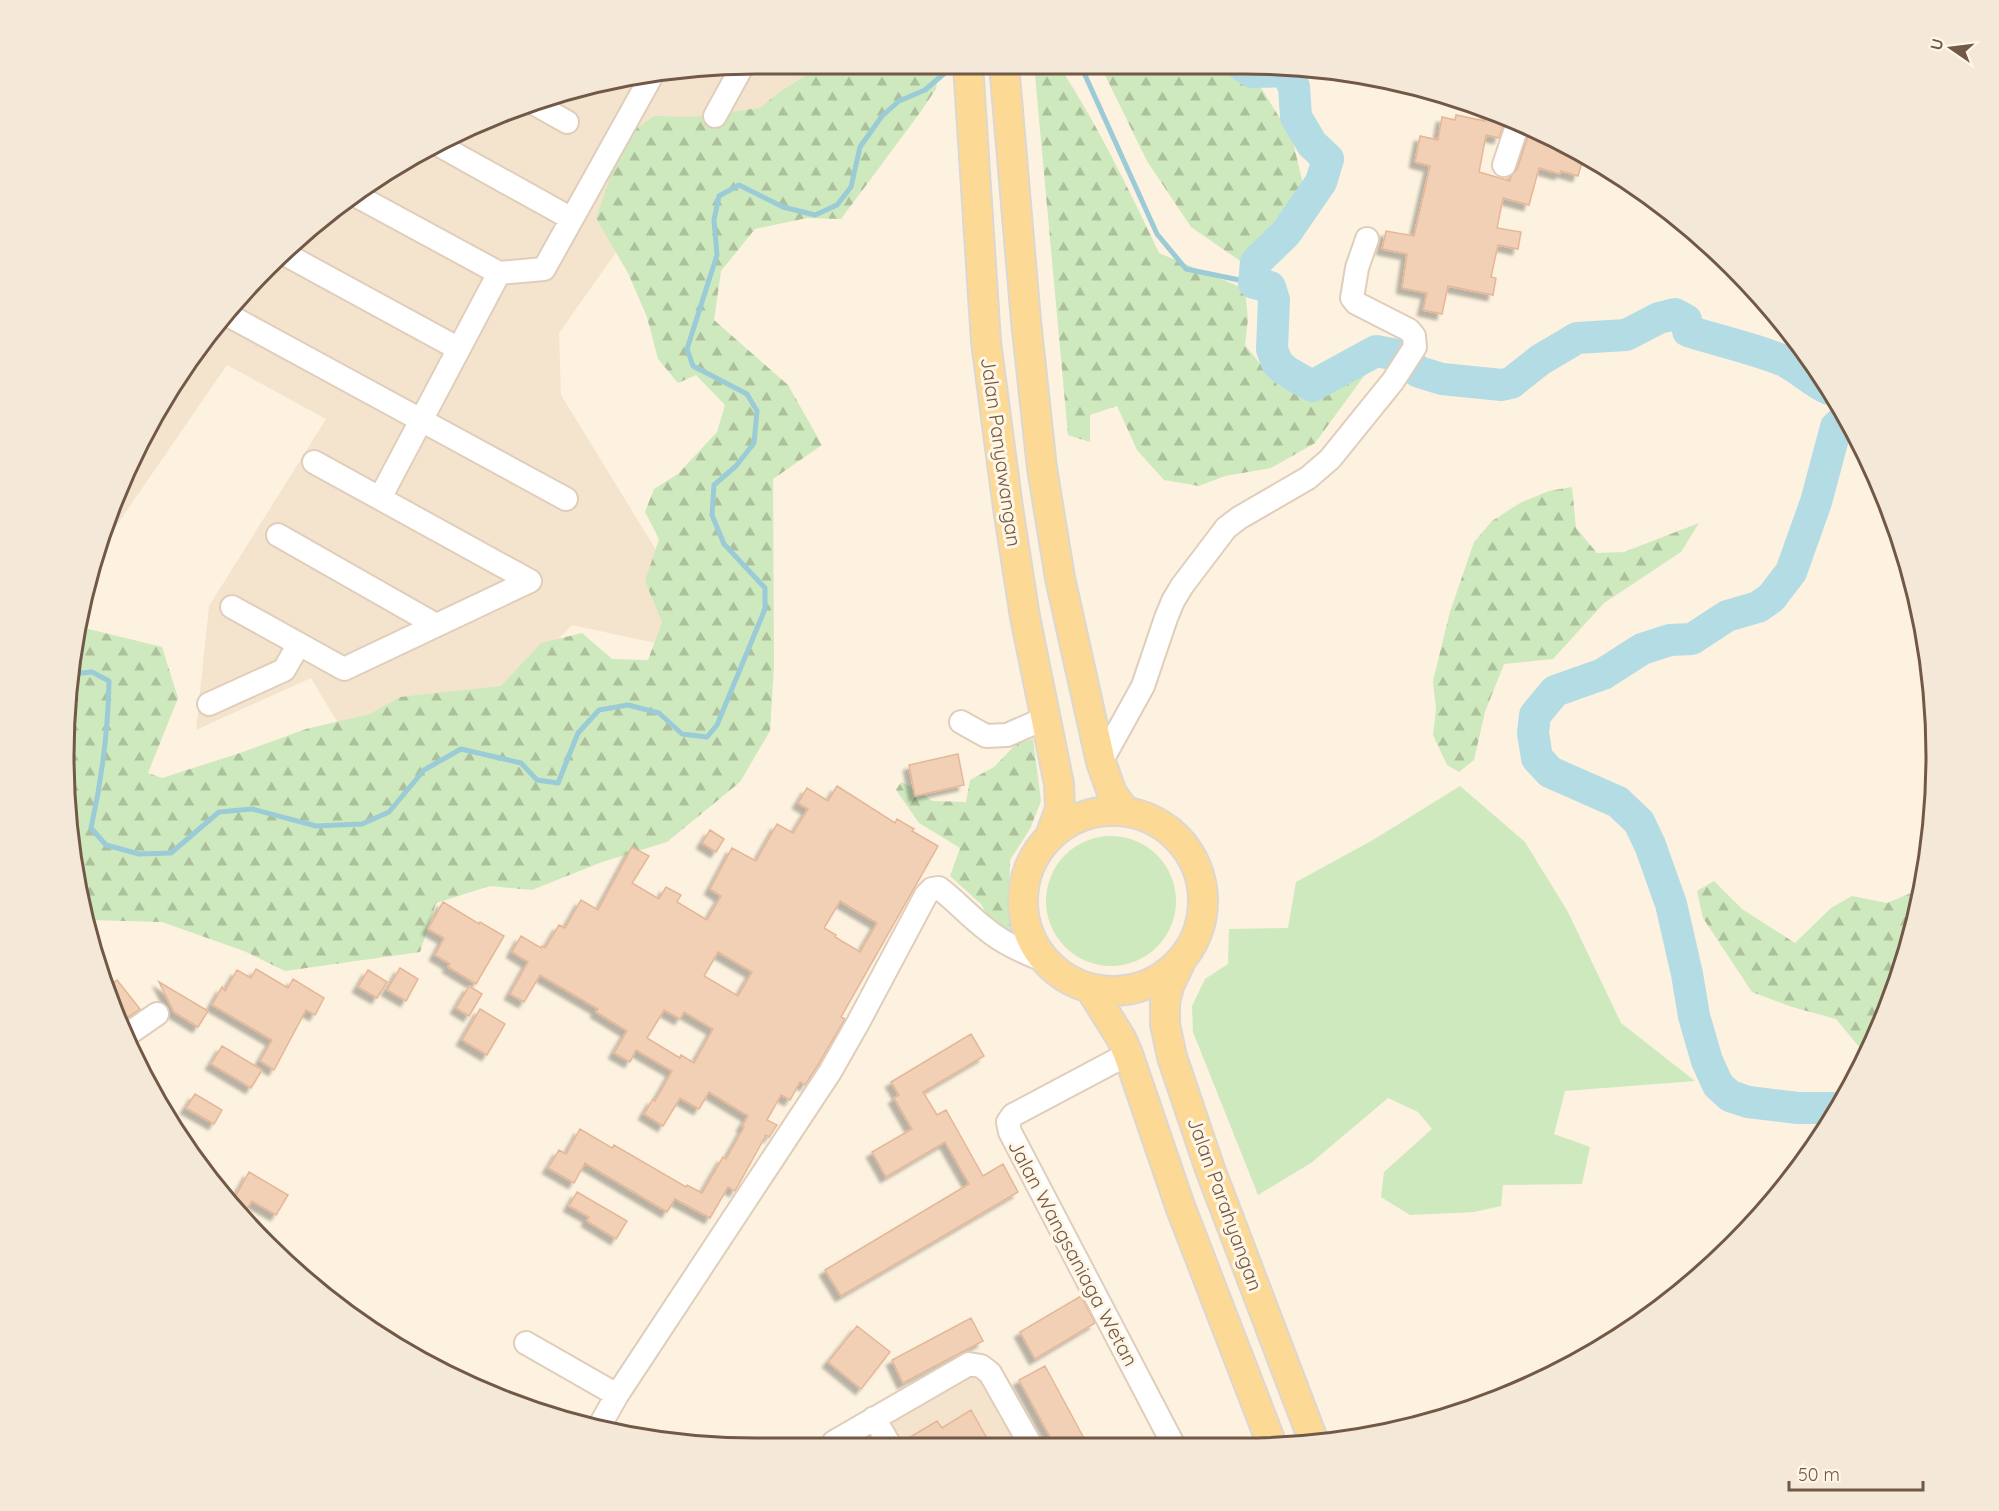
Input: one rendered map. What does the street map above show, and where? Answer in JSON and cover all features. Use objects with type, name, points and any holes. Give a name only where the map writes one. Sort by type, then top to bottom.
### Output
[{"type":"main road","name":"Jalan Panyawangan","points":[[969,74],[986,342],[1025,617],[1060,796],[1060,809],[1050,836]]},
{"type":"main road","name":"Jalan Panyawangan","points":[[1005,74],[1025,310],[1042,468],[1060,578],[1101,762],[1112,793],[1125,811]]},
{"type":"main road","points":[[1125,811],[1152,819],[1176,835],[1192,857],[1202,884],[1203,912],[1196,939],[1180,963],[1161,979],[1139,989],[1115,993],[1091,990],[1066,979],[1045,961],[1030,938],[1025,920],[1024,884],[1034,858],[1050,836],[1072,820],[1098,812],[1125,811]]},
{"type":"main road","name":"Jalan Parahyangan","points":[[1180,963],[1169,986],[1165,1003],[1165,1024],[1172,1057],[1210,1170],[1311,1434]]},
{"type":"main road","name":"Jalan Parahyangan","points":[[1091,990],[1121,1038],[1128,1054],[1180,1206],[1269,1437]]},
{"type":"street","points":[[715,116],[738,74]]},
{"type":"street","points":[[362,199],[499,273],[544,269],[648,82]]},
{"type":"street","points":[[542,108],[567,122]]},
{"type":"street","points":[[1504,165],[1516,130]]},
{"type":"street","points":[[445,149],[572,219]]},
{"type":"street","points":[[1101,762],[1143,686],[1173,601],[1209,549],[1226,528],[1239,518],[1308,478],[1330,459],[1393,381],[1415,347],[1414,336],[1409,330],[1356,303],[1352,297],[1357,268],[1367,239]]},
{"type":"street","points":[[290,257],[459,349]]},
{"type":"street","points":[[380,498],[499,273]]},
{"type":"street","points":[[232,318],[566,499]]},
{"type":"street","points":[[232,607],[344,669],[530,581],[314,462]]},
{"type":"street","points":[[278,535],[436,625]]},
{"type":"street","points":[[209,704],[284,670],[299,644]]},
{"type":"street","points":[[961,722],[986,736],[1007,735],[1046,718]]},
{"type":"street","points":[[603,1420],[830,1072],[926,895],[932,889],[939,888],[1004,943],[1045,961]]},
{"type":"street","points":[[132,1031],[157,1014]]},
{"type":"street","name":"Jalan Wangsaniaga Wetan","points":[[1128,1054],[1013,1115],[1008,1122],[1010,1132],[1170,1438]]},
{"type":"street","points":[[525,1343],[617,1395]]},
{"type":"street","points":[[841,1438],[969,1364],[981,1366],[990,1373],[1027,1438]]},
{"type":"street","points":[[874,1418],[886,1438]]},
{"type":"shaded area","points":[[821,74],[641,217],[559,333],[561,395],[688,602],[660,644],[572,625],[506,691],[354,750],[311,678],[196,730],[209,606],[326,419],[227,365],[111,534],[125,495],[165,414],[214,340],[273,273],[340,214],[377,188],[414,165],[495,125],[579,97],[666,79],[711,75]]},
{"type":"shaded area","points":[[977,1355],[996,1362],[1040,1438],[822,1438]]},
{"type":"green space","points":[[808,74],[938,74],[936,89],[841,219],[807,218],[755,229],[721,271],[714,320],[788,385],[822,445],[773,479],[774,666],[770,731],[740,782],[667,842],[602,862],[532,890],[490,886],[436,903],[420,952],[285,971],[244,951],[162,922],[94,920],[79,845],[75,800],[75,711],[79,666],[86,628],[162,647],[178,698],[148,773],[162,778],[306,729],[370,714],[400,697],[501,686],[541,643],[582,633],[612,659],[648,660],[662,622],[645,581],[659,539],[645,512],[654,489],[678,474],[717,432],[725,405],[696,375],[678,383],[658,359],[647,317],[628,273],[596,218],[624,137],[654,116],[692,117],[760,108]]},
{"type":"green space","points":[[1035,74],[1064,74],[1112,157],[1159,253],[1245,289],[1248,319],[1245,345],[1278,386],[1323,389],[1363,368],[1364,376],[1315,443],[1271,468],[1225,476],[1199,486],[1164,480],[1137,450],[1117,406],[1090,415],[1090,442],[1068,435]]},
{"type":"green space","points":[[1250,74],[1255,78],[1292,138],[1310,213],[1243,263],[1191,227],[1147,161],[1105,75]]},
{"type":"green space","points":[[1572,487],[1576,528],[1597,553],[1624,552],[1699,523],[1681,552],[1604,603],[1553,659],[1504,664],[1485,712],[1474,760],[1459,772],[1447,765],[1433,735],[1436,709],[1433,681],[1450,612],[1474,542],[1492,521],[1520,503],[1549,491]]},
{"type":"green space","points":[[1033,739],[1041,801],[1030,829],[1010,860],[1009,900],[1015,937],[993,926],[981,904],[950,876],[960,848],[919,823],[896,790],[901,782],[918,790],[932,801],[966,802],[970,780],[994,767],[1017,743]]},
{"type":"green space","points":[[1460,786],[1525,842],[1568,912],[1621,1023],[1695,1081],[1565,1091],[1554,1134],[1590,1147],[1582,1184],[1503,1185],[1501,1206],[1474,1212],[1410,1215],[1381,1197],[1384,1172],[1432,1129],[1418,1112],[1388,1098],[1311,1163],[1258,1195],[1193,1032],[1192,1006],[1205,979],[1228,964],[1229,929],[1288,928],[1296,882],[1373,840]]},
{"type":"green space","points":[[1111,836],[1136,841],[1157,855],[1171,876],[1176,901],[1171,926],[1157,947],[1136,961],[1111,966],[1086,961],[1065,947],[1051,926],[1046,901],[1051,876],[1065,855],[1086,841]]},
{"type":"green space","points":[[1714,881],[1742,909],[1795,943],[1831,908],[1852,896],[1887,903],[1911,893],[1889,975],[1859,1047],[1836,1019],[1792,1007],[1752,992],[1703,918],[1697,891]]},
{"type":"building","points":[[1456,115],[1485,121],[1486,118],[1504,125],[1499,138],[1486,135],[1479,172],[1510,181],[1517,169],[1528,136],[1582,163],[1578,176],[1539,168],[1529,205],[1503,198],[1497,228],[1521,232],[1518,249],[1498,245],[1491,277],[1496,278],[1493,295],[1448,286],[1442,314],[1423,310],[1427,293],[1402,288],[1407,254],[1382,249],[1386,231],[1414,236],[1430,166],[1415,162],[1420,136],[1438,140],[1442,117],[1455,120]]},
{"type":"building","points":[[958,754],[964,785],[915,796],[909,765]]},
{"type":"building","points":[[837,786],[895,823],[897,819],[914,829],[912,831],[938,846],[841,1017],[845,1019],[818,1065],[805,1085],[800,1082],[790,1100],[781,1095],[767,1120],[777,1125],[769,1137],[766,1135],[735,1191],[728,1187],[710,1218],[675,1199],[667,1212],[585,1163],[574,1183],[548,1168],[559,1150],[566,1154],[580,1129],[612,1148],[614,1145],[686,1187],[687,1185],[702,1193],[723,1157],[726,1159],[748,1116],[709,1092],[699,1109],[680,1098],[663,1126],[644,1114],[653,1099],[655,1101],[672,1071],[636,1050],[630,1062],[614,1053],[627,1031],[596,1012],[598,1009],[540,975],[524,1002],[510,994],[528,962],[512,952],[521,936],[545,948],[559,925],[565,928],[581,900],[598,910],[632,847],[649,856],[632,883],[659,899],[666,887],[681,895],[677,902],[707,920],[721,896],[710,889],[732,848],[756,861],[777,824],[793,833],[808,809],[798,803],[807,788],[828,801]],"holes":[[[840,901],[877,923],[860,952],[824,928]],[[718,952],[752,972],[738,996],[704,976]],[[664,1010],[680,1019],[684,1012],[713,1029],[694,1063],[681,1055],[680,1058],[647,1038]]]},
{"type":"building","points":[[710,830],[724,839],[716,852],[702,843]]},
{"type":"building","points":[[443,902],[504,936],[476,984],[448,967],[450,964],[435,955],[444,938],[428,929]]},
{"type":"building","points":[[400,968],[418,979],[406,1001],[387,990]]},
{"type":"building","points":[[256,969],[288,988],[293,979],[324,998],[315,1015],[306,1010],[274,1070],[260,1061],[272,1040],[212,1005],[222,987],[225,991],[237,970],[251,978]]},
{"type":"building","points":[[368,970],[387,982],[377,998],[358,987]]},
{"type":"building","points":[[117,980],[140,1009],[126,1018],[125,1016],[113,983]]},
{"type":"building","points":[[159,982],[208,1011],[198,1027],[174,1012]]},
{"type":"building","points":[[469,986],[482,994],[469,1016],[456,1008]]},
{"type":"building","points":[[480,1009],[505,1024],[487,1055],[462,1040]]},
{"type":"building","points":[[971,1034],[984,1056],[923,1092],[937,1115],[946,1110],[983,1176],[1003,1164],[1018,1192],[841,1296],[825,1270],[969,1184],[945,1142],[886,1177],[872,1152],[912,1129],[894,1098],[899,1095],[891,1082]]},
{"type":"building","points":[[222,1046],[262,1070],[251,1088],[211,1064]]},
{"type":"building","points":[[195,1094],[222,1110],[214,1124],[186,1108]]},
{"type":"building","points":[[249,1172],[288,1195],[276,1215],[252,1201],[247,1209],[236,1196]]},
{"type":"building","points":[[577,1192],[627,1221],[616,1239],[587,1221],[589,1217],[569,1206]]},
{"type":"building","points":[[1081,1296],[1095,1323],[1035,1359],[1020,1332]]},
{"type":"building","points":[[971,1318],[983,1341],[903,1383],[892,1360]]},
{"type":"building","points":[[857,1326],[890,1352],[861,1389],[828,1362]]},
{"type":"building","points":[[1045,1366],[1084,1438],[1051,1438],[1019,1380]]},
{"type":"building","points":[[971,1410],[987,1438],[909,1438],[937,1421],[942,1428]]},
{"type":"waterway","points":[[78,673],[92,672],[109,681],[104,755],[91,828],[106,845],[139,854],[171,853],[219,812],[252,809],[316,826],[362,824],[389,812],[424,770],[461,749],[521,763],[537,780],[558,783],[578,733],[599,710],[628,705],[659,713],[682,734],[707,737],[717,725],[765,609],[765,588],[724,544],[712,515],[714,485],[736,466],[754,443],[757,411],[747,394],[693,366],[687,349],[717,255],[714,220],[719,196],[739,185],[783,207],[815,215],[837,205],[851,187],[860,147],[882,116],[899,101],[925,90],[944,74]]},
{"type":"waterway","points":[[1085,74],[1157,234],[1186,269],[1254,283]]},
{"type":"waterway","points":[[1288,75],[1294,87],[1296,117],[1312,144],[1328,159],[1321,182],[1286,233],[1256,262],[1254,283],[1270,287],[1274,300],[1272,349],[1277,363],[1286,371],[1312,386],[1376,351],[1397,355],[1419,372],[1442,379],[1502,385],[1511,383],[1540,360],[1577,338],[1626,335],[1659,318],[1675,314],[1686,320],[1688,331],[1782,360],[1813,380]]},
{"type":"waterway","points":[[1827,1108],[1798,1108],[1748,1102],[1730,1096],[1718,1085],[1707,1061],[1694,1016],[1671,904],[1650,845],[1639,822],[1618,802],[1550,772],[1537,758],[1533,733],[1535,715],[1555,691],[1603,674],[1642,649],[1670,640],[1692,639],[1727,616],[1758,607],[1771,598],[1791,572],[1816,502],[1836,427],[1839,424]]}]
